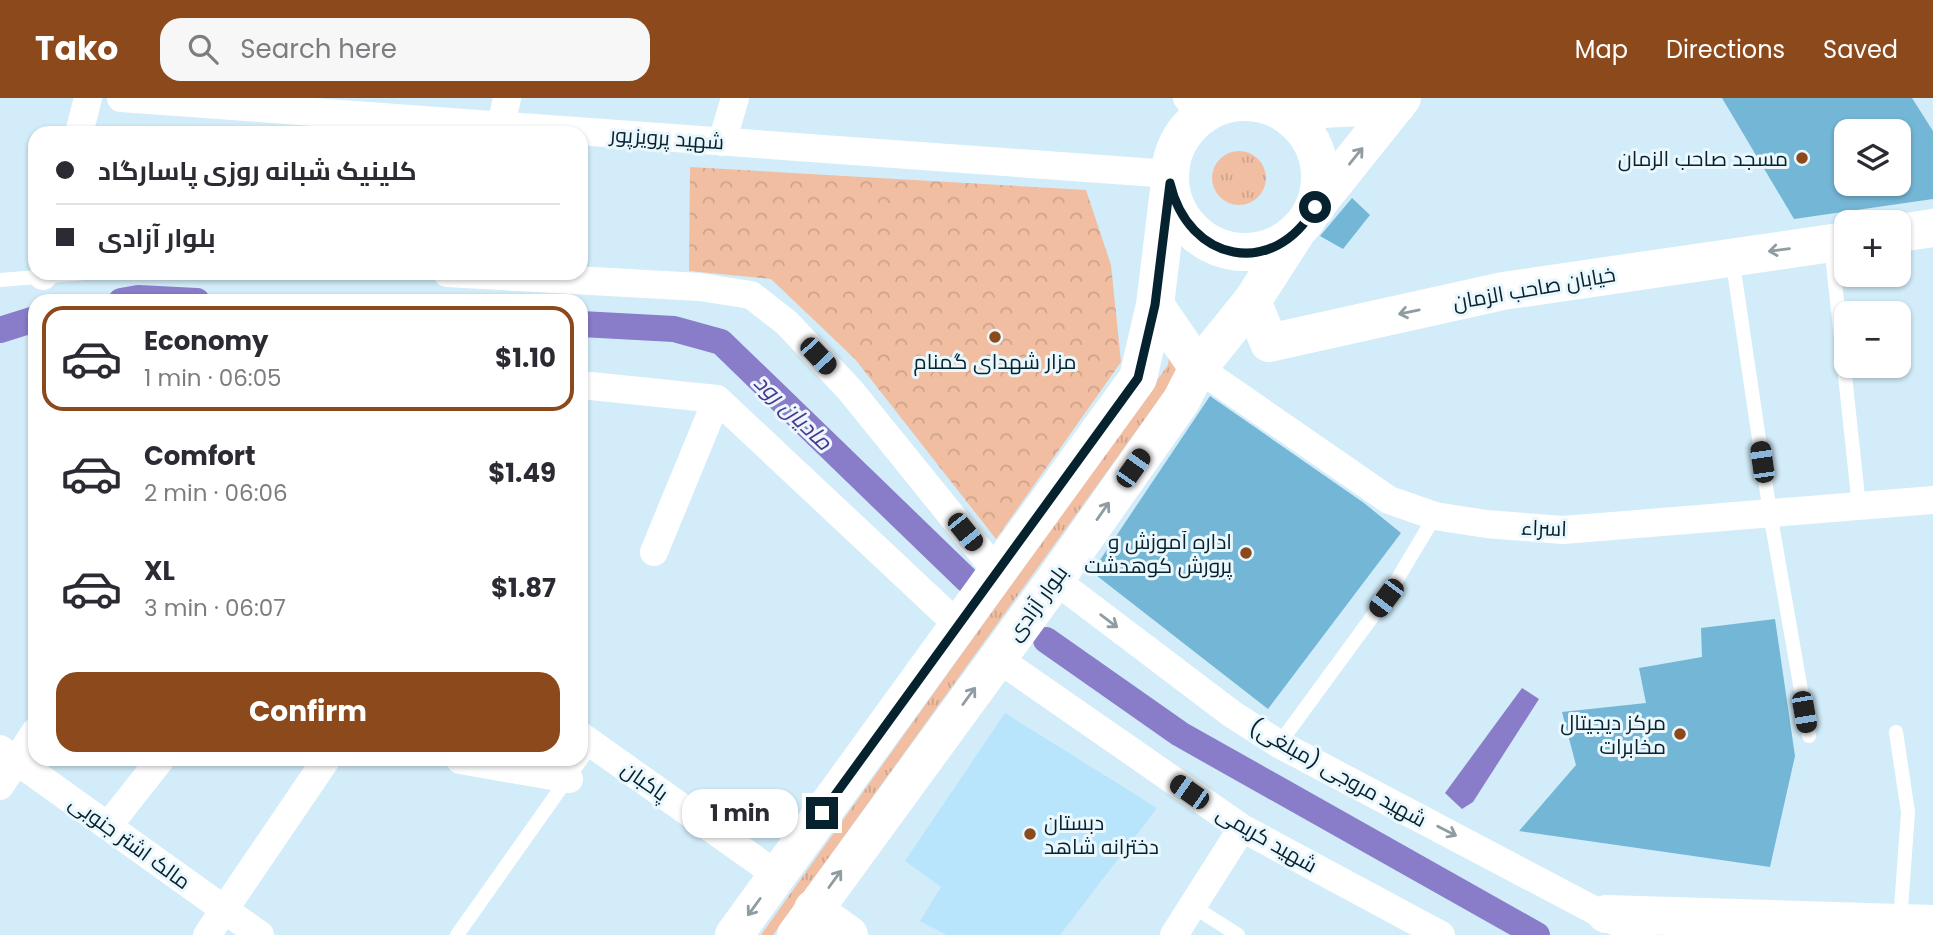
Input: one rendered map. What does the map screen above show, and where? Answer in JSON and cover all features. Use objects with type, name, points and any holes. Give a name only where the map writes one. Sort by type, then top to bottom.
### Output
[{"type":"main road","points":[[734,935],[1138,378],[1155,305],[1170,178],[1177,145],[1187,128],[1212,103],[1250,101],[1279,106],[1400,101]]},
{"type":"main road","name":"بلوار آزادی","points":[[804,922],[1055,580],[1181,401],[1198,368],[1252,301],[1305,220],[1400,101]]},
{"type":"main road","points":[[1170,178],[1175,206],[1188,226],[1206,242],[1228,251],[1252,253],[1276,246],[1305,220],[1321,186],[1320,164],[1314,143],[1301,125],[1279,106]]},
{"type":"main road","points":[[1911,231],[1933,228]]},
{"type":"main road","name":"خیابان صاحب الزمان","points":[[1252,301],[1269,342],[1503,291],[1834,243]]},
{"type":"main road","points":[[1155,305],[1198,368]]},
{"type":"main road","points":[[1606,914],[1916,924]]},
{"type":"main road","points":[[804,922],[849,935]]},
{"type":"street","points":[[81,126],[88,98]]},
{"type":"street","name":"شهید پرویزپور","points":[[121,98],[281,114],[501,126]]},
{"type":"street","points":[[501,126],[507,98]]},
{"type":"street","points":[[722,142],[735,98]]},
{"type":"street","name":"شهید پرویزپور","points":[[588,132],[1170,178]]},
{"type":"street","points":[[574,280],[700,287],[751,295],[787,323],[850,390],[998,572]]},
{"type":"street","name":"اسراء","points":[[1198,368],[1389,500],[1435,516],[1486,524],[1563,530],[1933,500]]},
{"type":"street","points":[[588,386],[716,399],[958,625]]},
{"type":"street","points":[[654,552],[716,399]]},
{"type":"street","name":"شهید مروجی (مبلغی)","points":[[1055,580],[1232,714],[1279,744],[1642,935]]},
{"type":"street","name":"شهید کریمی","points":[[997,658],[1242,828],[1441,935]]},
{"type":"street","points":[[0,786],[9,755],[28,738]]},
{"type":"street","name":"پاکبان","points":[[588,741],[777,875]]},
{"type":"street","name":"مالک اشتر جنوبی","points":[[9,755],[260,935]]},
{"type":"street","points":[[108,826],[155,766]]},
{"type":"street","points":[[207,935],[322,766]]},
{"type":"street","points":[[494,766],[569,779]]},
{"type":"street","points":[[1174,935],[1242,828]]},
{"type":"lane","points":[[1732,256],[1770,513],[1809,736]]},
{"type":"lane","points":[[0,280],[28,276]]},
{"type":"lane","points":[[1842,287],[1859,506]]},
{"type":"lane","points":[[1279,744],[1386,598],[1435,516]]},
{"type":"lane","points":[[1896,732],[1908,812],[1916,924]]},
{"type":"lane","points":[[457,935],[569,779],[575,766]]},
{"type":"lane","points":[[1194,907],[1238,935]]},
{"type":"shaded area","points":[[1522,688],[1539,699],[1473,802],[1462,809],[1445,793]]},
{"type":"shaded area","name":"دبستان دخترانه شاهد","points":[[1005,713],[1157,808],[1060,935],[947,935],[920,921],[941,887],[905,861]]},
{"type":"green space","points":[[1239,151],[1258,159],[1266,178],[1258,197],[1239,205],[1220,197],[1212,178],[1220,159]]},
{"type":"green space","points":[[690,167],[1086,190],[1111,265],[1121,362],[996,539],[855,359],[771,279],[689,271]]},
{"type":"green space","points":[[1171,343],[1186,362],[773,935],[761,935],[1168,365]]},
{"type":"building","name":"مسجد صاحب الزمان","points":[[1722,98],[1912,98],[1933,131],[1933,199],[1857,210],[1834,210],[1834,213],[1794,219]]},
{"type":"building","points":[[1352,198],[1370,215],[1343,249],[1320,236]]},
{"type":"building","name":"اداره آموزش و پرورش کوهدشت","points":[[1210,396],[1364,503],[1401,533],[1268,709],[1092,572]]},
{"type":"building","name":"مرکز دیجیتال مخابرات","points":[[1775,619],[1795,756],[1770,867],[1519,831],[1576,765],[1562,712],[1646,703],[1639,668],[1702,657],[1701,628]]},
{"type":"waterway","name":"مادیان رود","points":[[0,330],[28,321]]},
{"type":"waterway","name":"مادیان رود","points":[[588,324],[674,329],[721,342],[967,580]]},
{"type":"waterway","points":[[1046,640],[1180,734],[1537,935]]},
{"type":"place","name":"مسجد صاحب الزمان","points":[[1802,158]]},
{"type":"place","name":"مزار شهدای گمنام","points":[[995,337]]},
{"type":"place","name":"اداره آموزش و پرورش کوهدشت","points":[[1246,553]]},
{"type":"place","name":"مرکز دیجیتال مخابرات","points":[[1680,734]]},
{"type":"place","name":"دبستان دخترانه شاهد","points":[[1030,834]]},
{"type":"route","points":[[822,813],[1138,378],[1155,305],[1170,183],[1175,206],[1188,226],[1206,242],[1228,251],[1252,253],[1276,246],[1296,233],[1315,207]]}]
